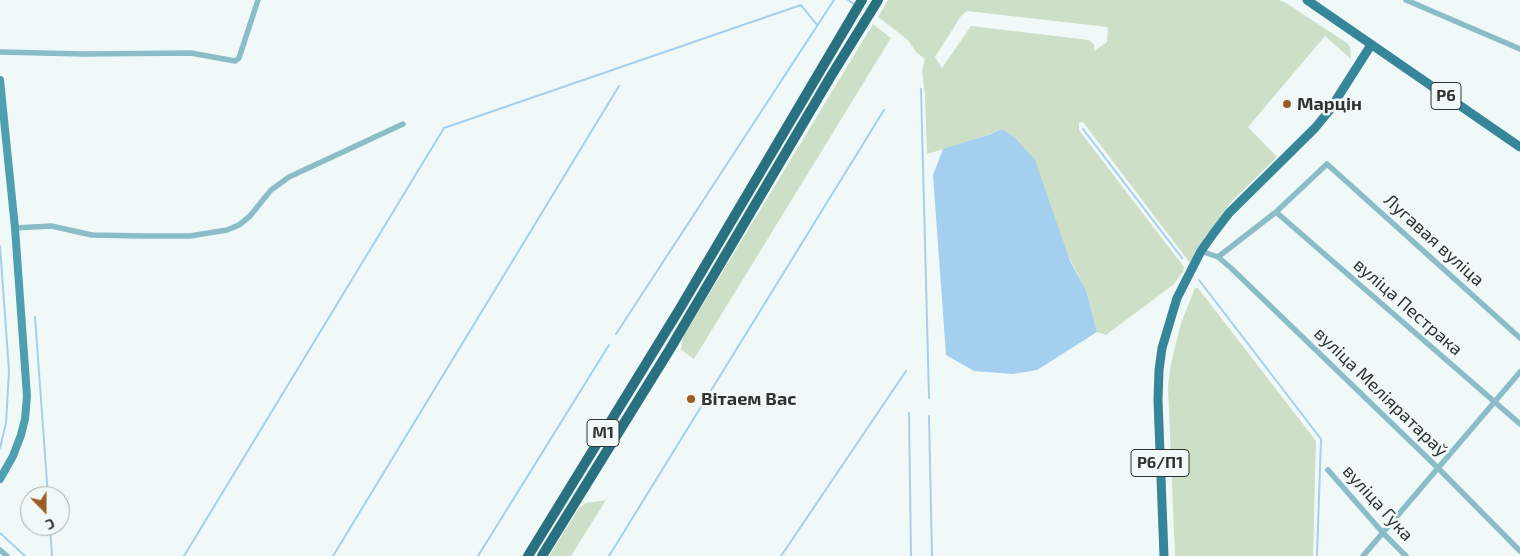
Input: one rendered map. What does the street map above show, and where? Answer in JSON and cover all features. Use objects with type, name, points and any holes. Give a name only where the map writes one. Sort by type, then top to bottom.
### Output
[{"type":"highway","name":"М1","points":[[528,556],[679,310],[862,0]]},
{"type":"highway","name":"М1","points":[[542,556],[670,348],[878,0]]},
{"type":"main road","name":"Р6","points":[[1307,0],[1520,148]]},
{"type":"main road","name":"Р6/П1","points":[[1164,556],[1158,370],[1162,348],[1177,298],[1200,251],[1229,213],[1315,128],[1329,111],[1371,45]]},
{"type":"street","points":[[0,52],[83,54],[191,52],[235,61],[240,58],[258,0]]},
{"type":"street","points":[[1406,0],[1520,49]]},
{"type":"street","points":[[0,80],[27,396],[22,436],[0,479]]},
{"type":"street","points":[[14,228],[51,226],[92,235],[125,236],[190,236],[227,230],[239,225],[250,216],[271,190],[289,177],[403,124]]},
{"type":"street","name":"Лугавая вуліца","points":[[1276,212],[1327,164],[1520,338]]},
{"type":"street","points":[[1200,251],[1218,257],[1276,212]]},
{"type":"street","name":"вуліца Пестрака","points":[[1276,212],[1520,424]]},
{"type":"street","name":"вуліца Меліяратараў","points":[[1218,257],[1438,468],[1520,550]]},
{"type":"street","points":[[1362,556],[1520,372]]},
{"type":"street","name":"вуліца Гука","points":[[1328,470],[1383,533],[1406,556]]},
{"type":"street","points":[[0,550],[7,556]]},
{"type":"green space","points":[[888,0],[1279,0],[1347,43],[1350,47],[1351,59],[1325,36],[1248,127],[1277,157],[1232,201],[1205,237],[1190,263],[1083,122],[1079,123],[1079,130],[1184,267],[1183,272],[1173,285],[1106,335],[1097,332],[1086,290],[1002,129],[968,142],[927,154],[925,95],[922,71],[925,59],[916,52],[908,40],[878,17]],"holes":[[[967,11],[1108,27],[1107,42],[1094,51],[1094,44],[1089,40],[971,26],[942,68],[935,57],[961,16]]]},
{"type":"green space","points":[[873,24],[891,38],[694,359],[681,350],[683,337]]},
{"type":"green space","points":[[1195,288],[1198,288],[1316,441],[1313,556],[1175,556],[1168,386],[1171,363],[1181,323]]},
{"type":"green space","points":[[606,500],[571,556],[549,556],[579,508],[586,503]]},
{"type":"water","points":[[1002,129],[1015,138],[1035,160],[1070,261],[1086,290],[1097,332],[1037,370],[1013,374],[974,371],[946,355],[933,175],[943,149]]},
{"type":"waterway","points":[[616,334],[834,0]]},
{"type":"waterway","points":[[848,0],[854,4]]},
{"type":"waterway","points":[[184,556],[444,128],[801,5],[817,25]]},
{"type":"waterway","points":[[333,556],[619,86]]},
{"type":"waterway","points":[[921,89],[929,398]]},
{"type":"waterway","points":[[609,556],[884,110]]},
{"type":"waterway","points":[[1083,129],[1182,258]]},
{"type":"waterway","points":[[0,246],[9,371],[6,423],[0,448]]},
{"type":"waterway","points":[[1199,280],[1321,439],[1317,556]]},
{"type":"waterway","points":[[35,317],[47,486]]},
{"type":"waterway","points":[[478,556],[609,345]]},
{"type":"waterway","points":[[781,556],[906,371]]},
{"type":"waterway","points":[[909,413],[911,556]]},
{"type":"waterway","points":[[929,416],[932,556]]},
{"type":"waterway","points":[[0,533],[25,556]]},
{"type":"waterway","points":[[51,536],[52,556]]},
{"type":"place","name":"Марцін","points":[[1287,104]]},
{"type":"place","name":"Вітаем Вас","points":[[691,399]]}]
